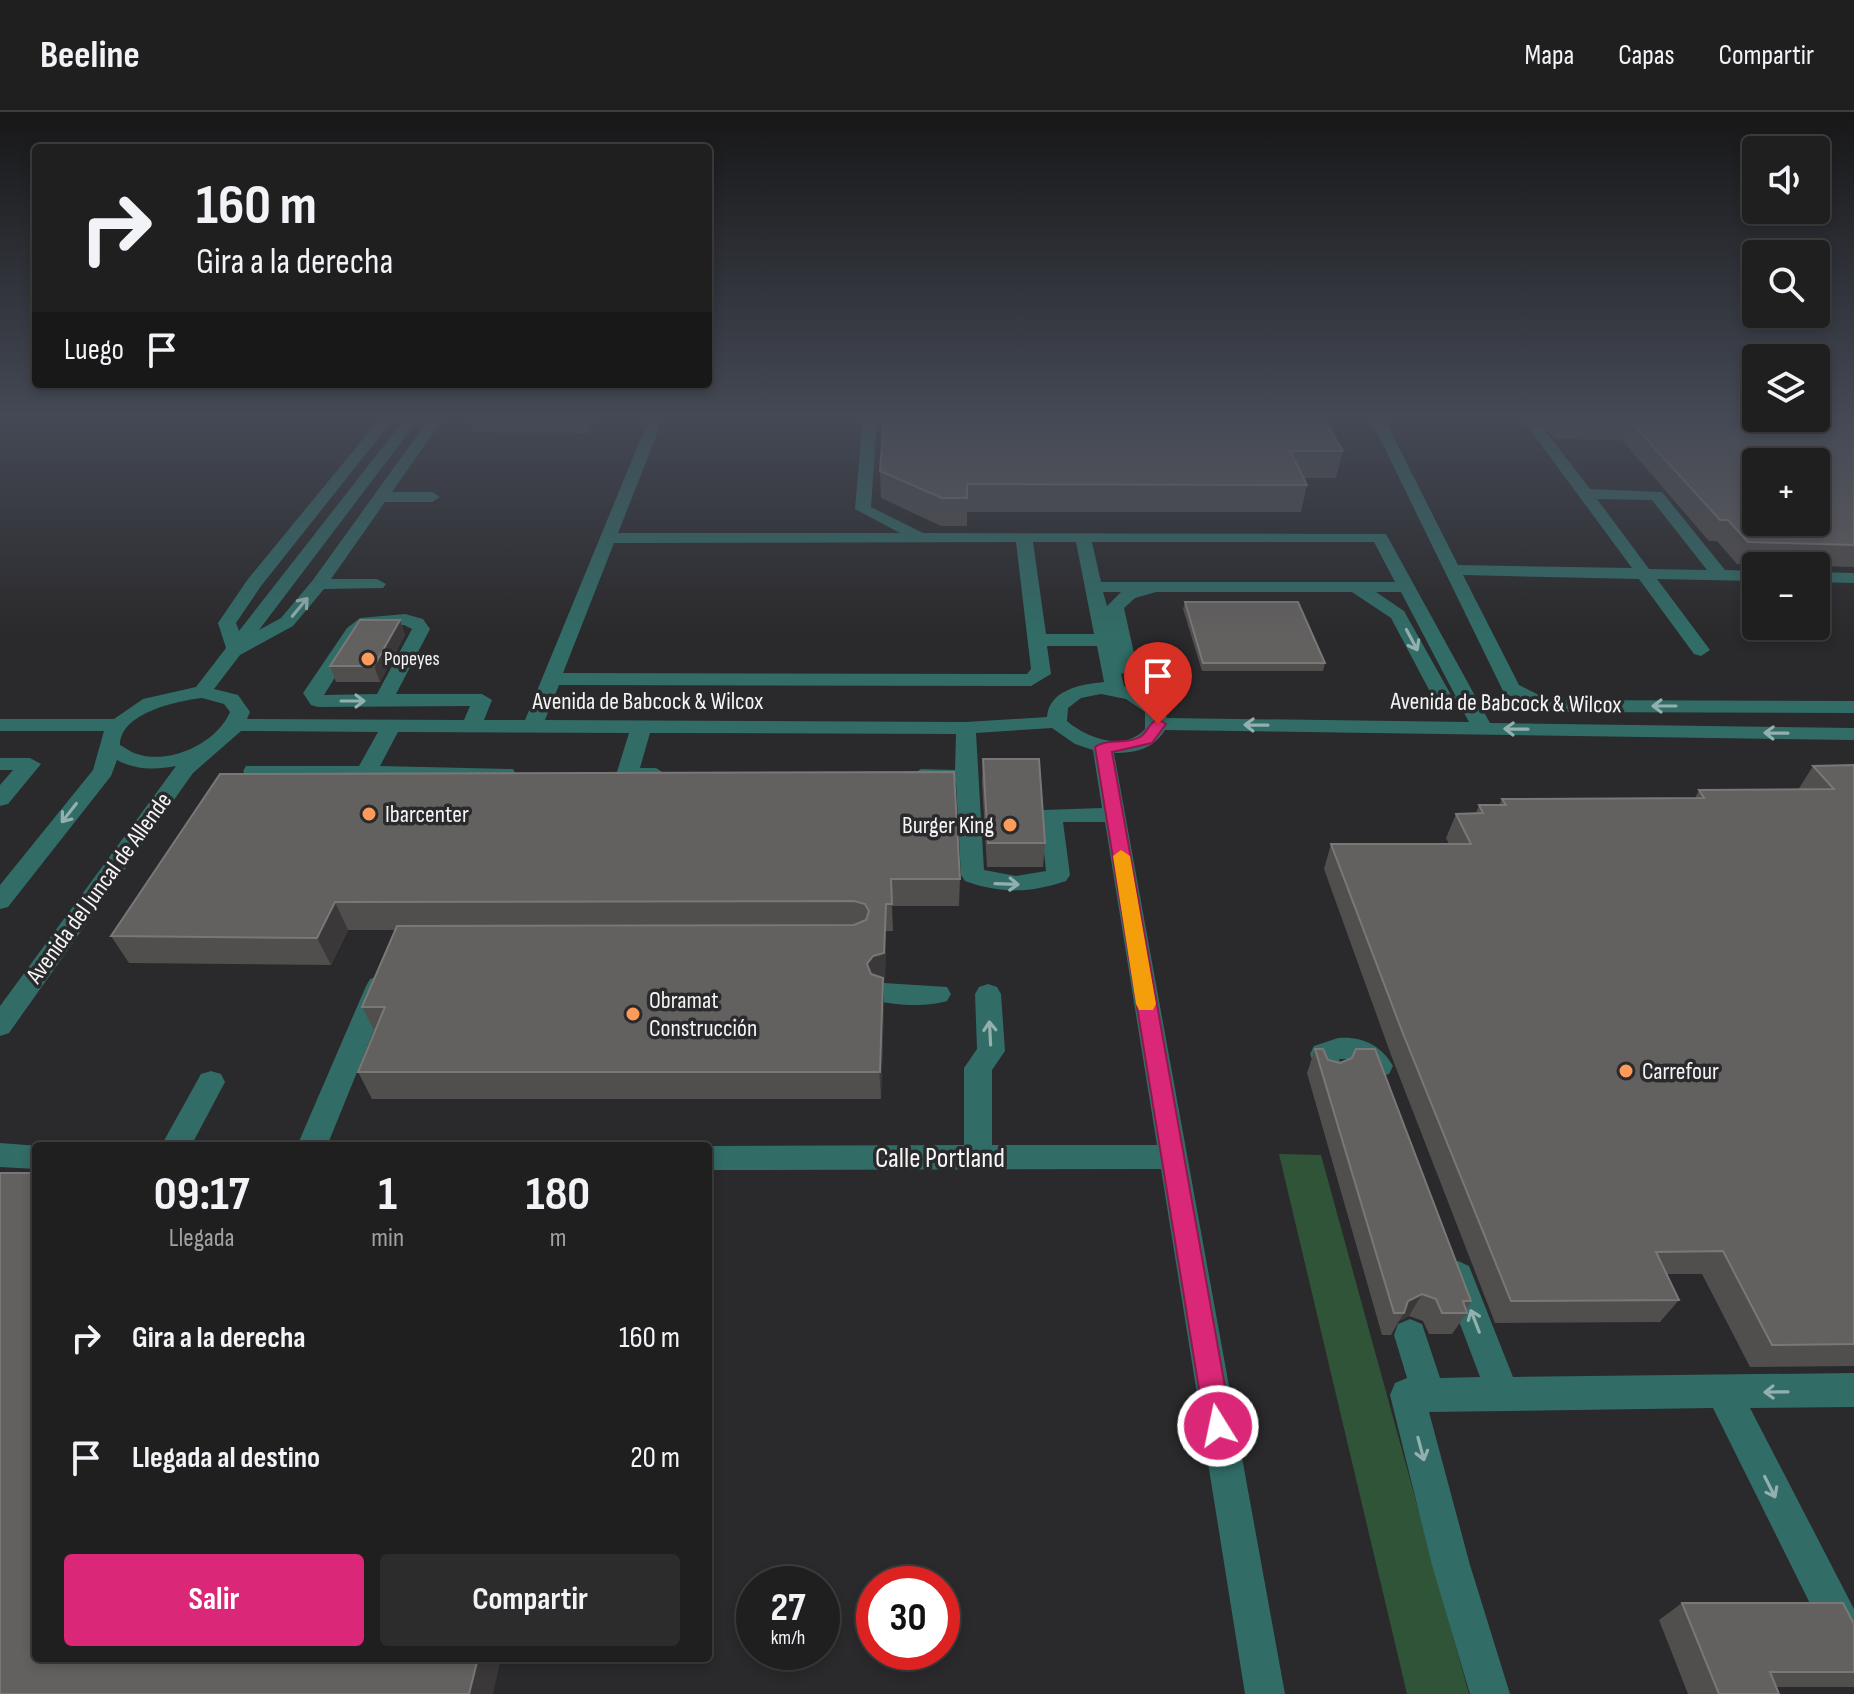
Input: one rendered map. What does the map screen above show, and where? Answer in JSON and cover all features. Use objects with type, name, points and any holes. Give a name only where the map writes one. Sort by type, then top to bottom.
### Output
[{"type":"street","points":[[236,650],[227,623],[254,583],[329,490]]},
{"type":"street","points":[[202,692],[358,490]]},
{"type":"street","points":[[236,650],[287,622],[319,584],[386,490]]},
{"type":"street","points":[[532,727],[628,490]]},
{"type":"street","points":[[864,490],[863,509],[922,537]]},
{"type":"street","points":[[1413,490],[1511,689],[1546,706],[1854,707]]},
{"type":"street","points":[[1582,490],[1701,650]]},
{"type":"street","points":[[1585,494],[1656,495],[1721,576]]},
{"type":"street","points":[[381,497],[432,497]]},
{"type":"street","points":[[552,679],[1031,680],[1041,674],[1041,669],[1024,537]]},
{"type":"street","points":[[1083,537],[1112,680],[1147,702],[1157,716],[1158,724],[1146,740],[1119,748],[1074,739],[1057,722],[1058,706],[1075,693],[1112,680],[1127,667],[1115,607],[1129,594],[1170,587]]},
{"type":"street","points":[[609,538],[1380,537],[1483,729]]},
{"type":"street","points":[[1454,570],[1742,576]]},
{"type":"street","points":[[1830,577],[1854,578]]},
{"type":"street","points":[[319,584],[377,584]]},
{"type":"street","points":[[1094,587],[1407,587]]},
{"type":"street","points":[[1357,587],[1398,615],[1443,699],[1472,709]]},
{"type":"street","points":[[383,701],[421,629],[417,623],[405,619],[366,622],[354,632],[313,693],[318,701],[383,701],[482,700],[471,727]]},
{"type":"street","points":[[1037,640],[1103,640]]},
{"type":"street","points":[[0,901],[103,771],[110,737],[118,725],[155,702],[202,692],[232,698],[240,705],[242,714],[238,725],[217,744],[202,752],[179,759],[145,763],[119,757],[110,748]]},
{"type":"street","name":"Avenida de Babcock & Wilcox","points":[[238,725],[966,728],[1057,722]]},
{"type":"street","name":"Avenida de Babcock & Wilcox","points":[[1158,724],[1854,734]]},
{"type":"street","points":[[0,725],[118,725]]},
{"type":"street","points":[[367,771],[391,726]]},
{"type":"street","points":[[641,727],[620,775],[674,775]]},
{"type":"street","points":[[966,728],[973,875],[993,883],[1028,883],[1058,875],[1051,815],[1115,815]]},
{"type":"street","points":[[1103,747],[1265,1694]]},
{"type":"street","name":"Avenida del Juncal de Allende","points":[[0,1026],[185,768],[202,752]]},
{"type":"street","points":[[0,764],[30,764],[0,799]]},
{"type":"street","points":[[254,771],[521,774]]},
{"type":"street","points":[[893,776],[966,777]]},
{"type":"street","points":[[314,1142],[386,969]]},
{"type":"street","points":[[884,993],[938,994]]},
{"type":"street","points":[[978,1158],[978,1068],[991,1051],[988,994]]},
{"type":"street","points":[[1330,1073],[1324,1054],[1332,1048],[1347,1047],[1377,1060],[1387,1089]]},
{"type":"street","points":[[178,1142],[211,1082]]},
{"type":"street","points":[[0,1155],[32,1157]]},
{"type":"street","name":"Calle Portland","points":[[712,1158],[1172,1157]]},
{"type":"street","points":[[1446,1246],[1503,1394]]},
{"type":"street","points":[[1410,1335],[1429,1395]]},
{"type":"street","points":[[1490,1694],[1451,1565],[1407,1395],[1854,1390]]},
{"type":"street","points":[[1723,1392],[1854,1650]]},
{"type":"green space","points":[[1279,1154],[1321,1155],[1469,1694],[1407,1694]]},
{"type":"building","points":[[923,490],[967,490],[967,498],[942,498]]},
{"type":"building","points":[[1693,490],[1742,490],[1742,535],[1728,520],[1720,520]]},
{"type":"building","points":[[1830,490],[1854,490],[1854,545],[1748,542],[1743,536],[1830,536]]},
{"type":"building","points":[[1185,602],[1298,602],[1325,663],[1203,663]]},
{"type":"building","points":[[360,620],[400,620],[374,666],[330,666]]},
{"type":"building","name":"Burger King","points":[[983,759],[1039,759],[1045,843],[988,843]]},
{"type":"building","name":"Carrefour","points":[[1854,765],[1854,1344],[1772,1345],[1723,1251],[1656,1252],[1679,1300],[1511,1301],[1402,1031],[1331,844],[1471,844],[1456,814],[1483,813],[1479,805],[1506,805],[1502,799],[1704,798],[1699,790],[1834,789],[1813,766]]},
{"type":"building","points":[[954,772],[960,879],[891,879],[892,904],[886,904],[884,953],[873,956],[867,964],[871,974],[883,978],[880,1072],[358,1072],[385,1007],[362,1007],[397,926],[854,925],[866,920],[869,911],[865,904],[854,901],[335,902],[317,938],[111,936],[220,774]]},
{"type":"building","points":[[1315,1049],[1323,1049],[1328,1060],[1340,1063],[1352,1058],[1356,1049],[1375,1049],[1471,1301],[1463,1301],[1467,1313],[1442,1313],[1436,1299],[1422,1294],[1408,1301],[1404,1313],[1394,1313]]},
{"type":"building","points":[[0,1173],[32,1173],[32,1662],[477,1662],[469,1694],[0,1694]]},
{"type":"building","points":[[1682,1603],[1843,1603],[1854,1624],[1854,1672],[1770,1672],[1779,1694],[1719,1694]]},
{"type":"slow traffic","points":[[1121,856],[1146,1004]]},
{"type":"place","name":"Popeyes","points":[[368,659]]},
{"type":"place","name":"Ibarcenter","points":[[369,814]]},
{"type":"place","name":"Burger King","points":[[1010,825]]},
{"type":"place","name":"Obramat Construcción","points":[[633,1014]]},
{"type":"place","name":"Carrefour","points":[[1626,1071]]},
{"type":"route","points":[[1158,724],[1146,740],[1119,748],[1103,747],[1218,1426]]}]
